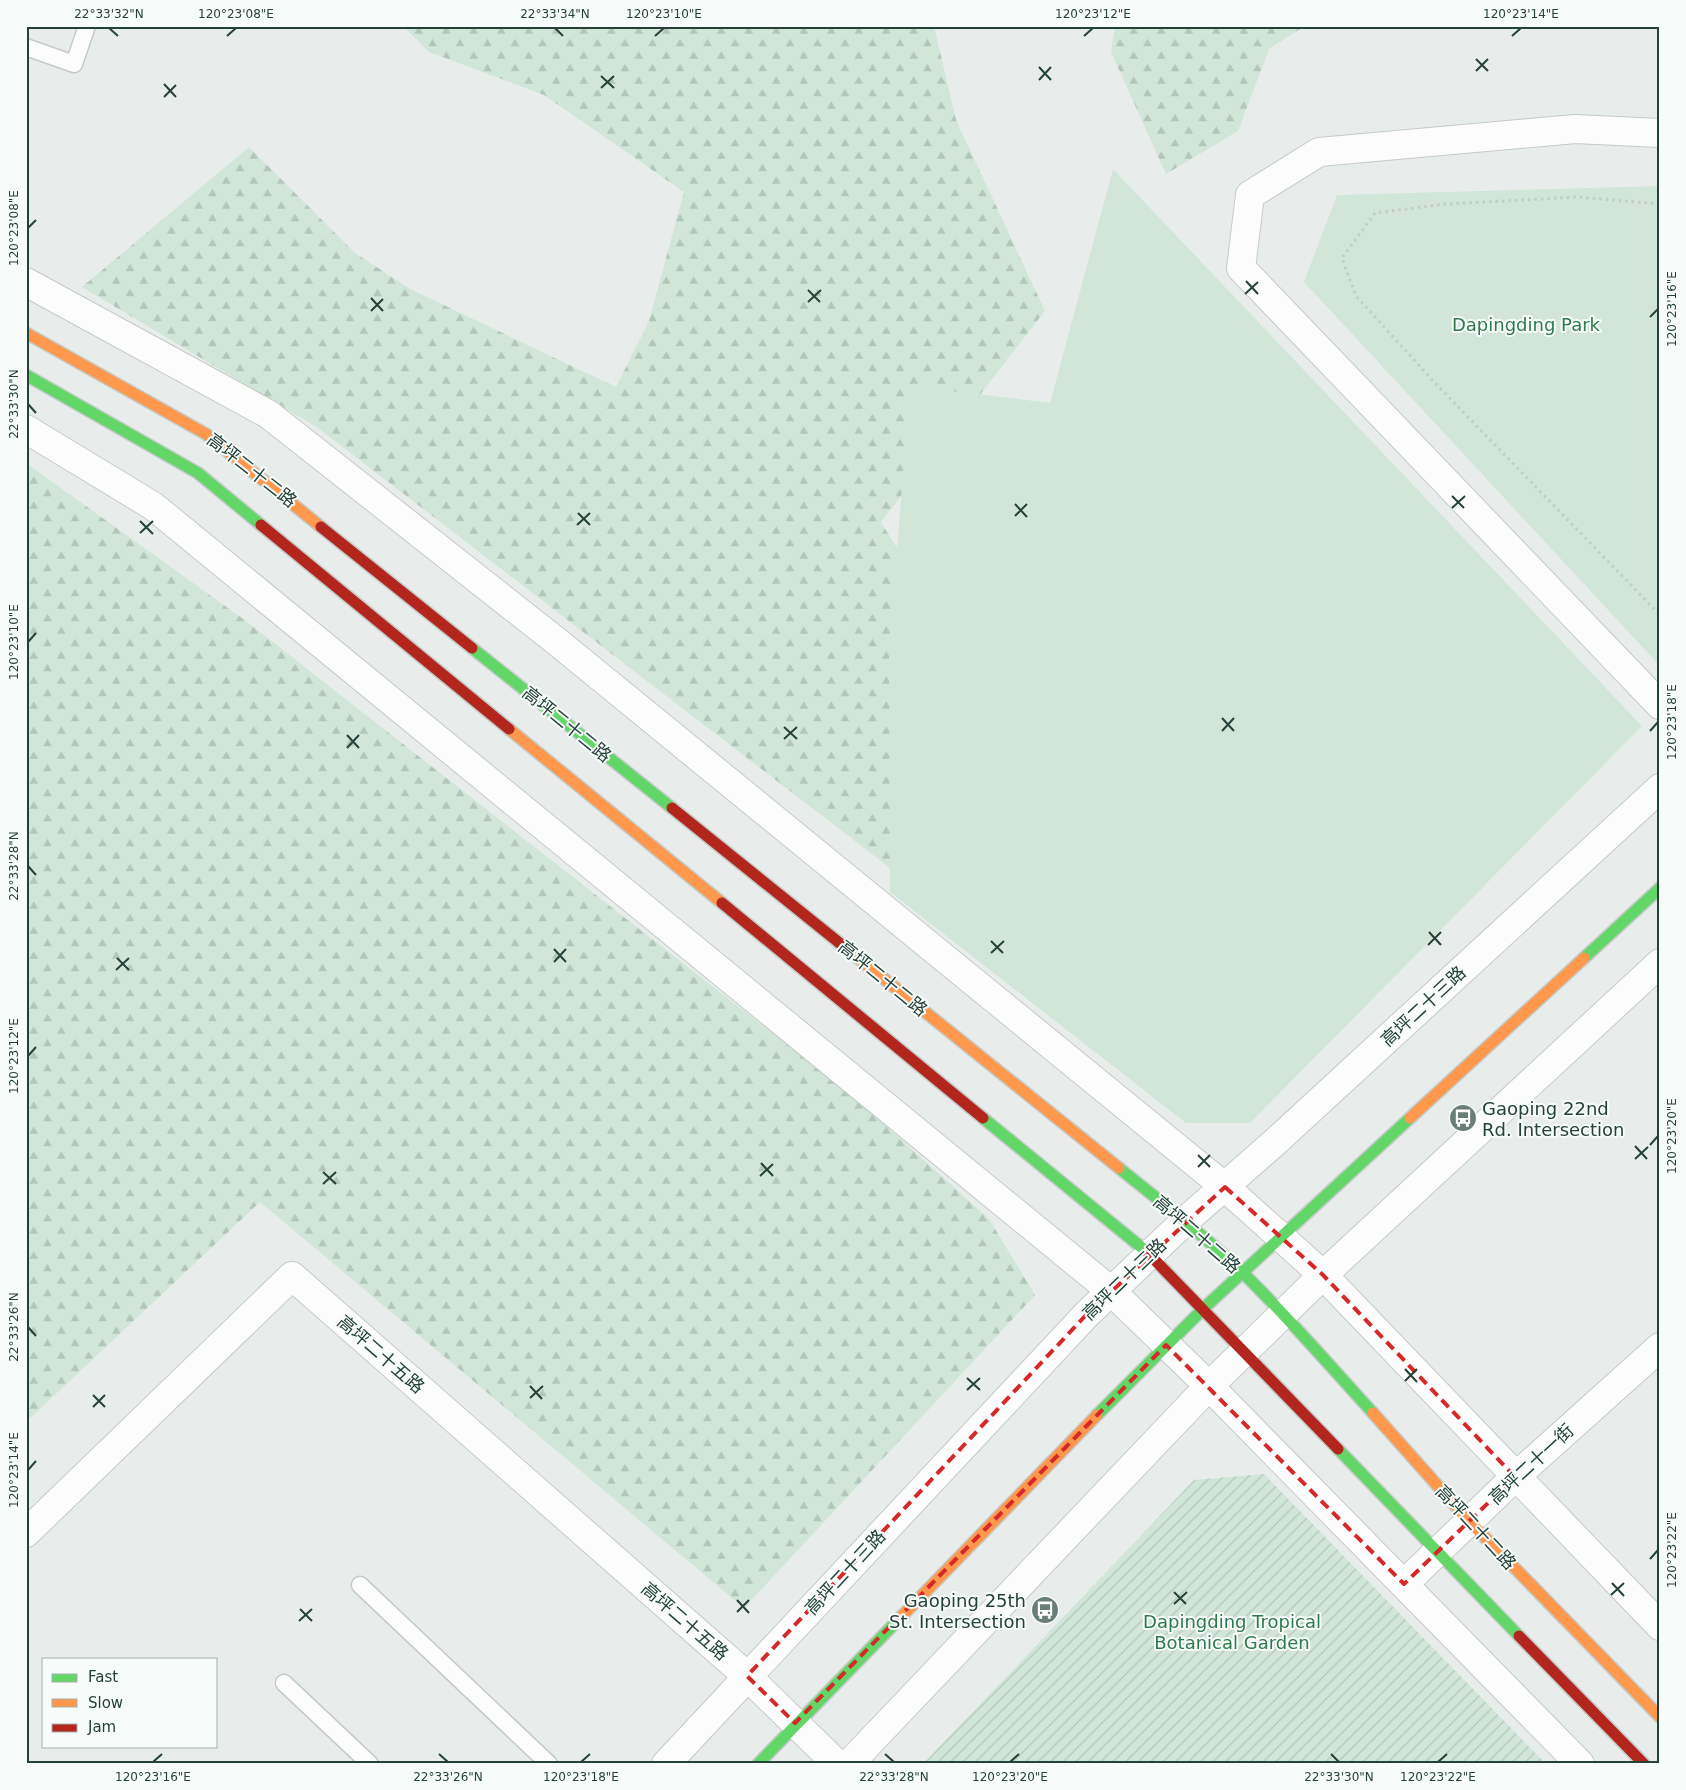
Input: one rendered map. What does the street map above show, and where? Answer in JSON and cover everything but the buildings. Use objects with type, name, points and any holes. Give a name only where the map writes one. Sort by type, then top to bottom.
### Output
[{"type":"street","points":[[1660,132],[1575,129],[1319,152],[1250,195],[1241,268],[1660,705]]},
{"type":"street","points":[[26,282],[268,414],[555,640],[1225,1186],[1323,1275],[1660,1626]]},
{"type":"street","name":"高坪二十二路","points":[[26,333],[206,434],[1185,1222],[1242,1272],[1284,1314],[1469,1521],[1660,1717]]},
{"type":"street","name":"高坪二十二路","points":[[26,375],[198,473],[1149,1254],[1246,1351],[1644,1764]]},
{"type":"street","points":[[26,429],[152,506],[1111,1291],[1209,1386],[1580,1764]]},
{"type":"street","name":"高坪二十三路","points":[[666,1764],[1111,1291],[1149,1254],[1660,788]]},
{"type":"street","points":[[758,1764],[795,1723],[1204,1308],[1660,888]]},
{"type":"street","points":[[848,1764],[1209,1386],[1323,1275],[1660,963]]},
{"type":"street","name":"高坪二十五路","points":[[26,1533],[292,1276],[747,1676]]},
{"type":"street","name":"高坪二十一街","points":[[1404,1584],[1515,1477],[1660,1347]]},
{"type":"street","points":[[747,1676],[837,1764]]},
{"type":"lane","points":[[26,46],[74,64],[87,26]]},
{"type":"lane","points":[[360,1585],[549,1764]]},
{"type":"lane","points":[[284,1683],[370,1764]]},
{"type":"path","points":[[1660,204],[1578,197],[1446,204],[1376,213],[1342,258],[1356,296],[1436,383],[1660,615]]},
{"type":"highlighted area","points":[[1225,1187],[1323,1275],[1515,1477],[1404,1584],[1166,1345],[795,1723],[747,1676],[1087,1314]]},
{"type":"green space","points":[[403,26],[934,26],[956,120],[1045,311],[881,522],[967,663],[916,888],[318,428],[82,287],[249,147],[355,253],[412,290],[616,387],[649,321],[684,192],[544,95],[429,52]]},
{"type":"green space","points":[[1115,26],[1305,26],[1269,49],[1238,131],[1166,174],[1111,52]]},
{"type":"green space","points":[[1113,169],[1642,726],[1250,1123],[1186,1123],[890,892],[889,651],[910,386],[1050,403]]},
{"type":"green space","name":"Dapingding Park","points":[[1660,186],[1660,666],[1304,282],[1337,195]]},
{"type":"green space","points":[[26,463],[246,621],[855,1098],[989,1219],[1035,1295],[744,1608],[260,1202],[26,1422]]},
{"type":"green space","name":"Dapingding Tropical Botanical Garden","points":[[1264,1474],[1546,1764],[923,1764],[1194,1480]]},
{"type":"traffic: fast","points":[[26,375],[198,473],[261,525]]},
{"type":"traffic: fast","points":[[472,648],[672,808]]},
{"type":"traffic: fast","points":[[1584,958],[1660,888]]},
{"type":"traffic: fast","points":[[983,1118],[1147,1252]]},
{"type":"traffic: fast","points":[[1097,1415],[1204,1308],[1410,1118]]},
{"type":"traffic: fast","points":[[1119,1168],[1198,1233],[1244,1274],[1373,1413]]},
{"type":"traffic: fast","points":[[1338,1449],[1519,1636]]},
{"type":"traffic: fast","points":[[758,1764],[902,1616]]},
{"type":"traffic: slow","points":[[26,333],[206,434],[321,527]]},
{"type":"traffic: slow","points":[[509,729],[722,903]]},
{"type":"traffic: slow","points":[[842,945],[1119,1168]]},
{"type":"traffic: slow","points":[[1410,1118],[1584,958]]},
{"type":"traffic: slow","points":[[1373,1413],[1469,1521],[1660,1717]]},
{"type":"traffic: slow","points":[[902,1616],[1097,1415]]},
{"type":"traffic: jam","points":[[261,525],[509,729]]},
{"type":"traffic: jam","points":[[321,527],[472,648]]},
{"type":"traffic: jam","points":[[672,808],[842,945]]},
{"type":"traffic: jam","points":[[722,903],[983,1118]]},
{"type":"traffic: jam","points":[[1147,1252],[1338,1449]]},
{"type":"traffic: jam","points":[[1519,1636],[1644,1764]]},
{"type":"place","name":"Gaoping 22nd Rd. Intersection","points":[[1463,1118]]},
{"type":"place","name":"Gaoping 25th St. Intersection","points":[[1045,1610]]}]
